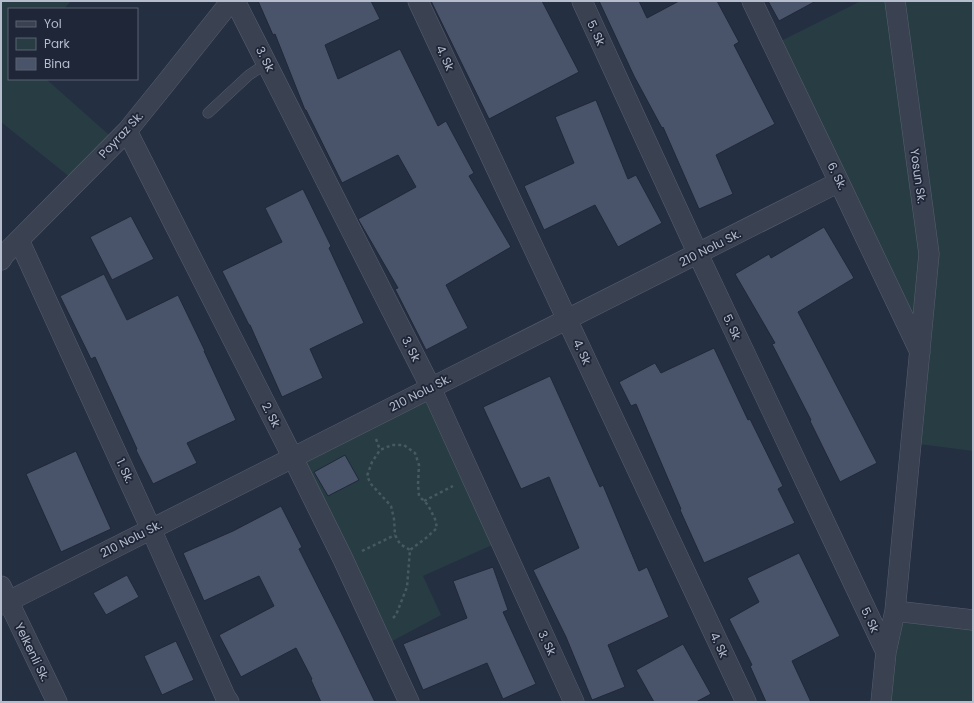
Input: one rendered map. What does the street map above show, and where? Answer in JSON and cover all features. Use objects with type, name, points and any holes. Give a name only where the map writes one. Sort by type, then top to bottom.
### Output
[{"type":"street","name":"Poyraz Sk.","points":[[1,260],[127,131],[231,1]]},
{"type":"street","name":"3. Sk","points":[[235,1],[431,388],[574,702]]},
{"type":"street","name":"4. Sk","points":[[418,1],[746,702]]},
{"type":"street","name":"5. Sk","points":[[582,1],[698,254],[886,652]]},
{"type":"street","name":"6. Sk.","points":[[752,1],[840,182],[920,352]]},
{"type":"street","name":"Yosun Sk.","points":[[881,702],[886,652],[895,611],[929,254],[895,1]]},
{"type":"street","name":"2. Sk","points":[[127,131],[343,559],[409,702]]},
{"type":"street","name":"210 Nolu Sk.","points":[[3,597],[151,529],[840,182]]},
{"type":"street","name":"1. Sk.","points":[[19,240],[229,702]]},
{"type":"street","name":"Yelkenli Sk.","points":[[3,597],[56,702]]},
{"type":"street","points":[[895,611],[973,620]]},
{"type":"lane","points":[[208,113],[249,75],[267,63]]},
{"type":"path","points":[[378,634],[396,615],[407,587],[410,550],[437,528],[435,519],[428,505],[419,496],[419,465],[415,453],[404,445],[392,445],[380,450],[372,462],[367,476],[371,484],[391,506],[395,535],[400,544],[410,550]]},
{"type":"path","points":[[424,501],[471,477]]},
{"type":"path","points":[[343,559],[395,535]]},
{"type":"green space","points":[[1,1],[71,1],[65,8],[8,8],[8,80],[47,80],[116,141],[76,182],[1,122]]},
{"type":"green space","points":[[861,1],[973,1],[973,451],[911,443],[920,352],[773,45]]},
{"type":"green space","points":[[431,388],[501,541],[423,576],[441,615],[383,646],[293,458]]},
{"type":"green space","points":[[895,611],[973,620],[973,702],[881,702]]},
{"type":"building","points":[[258,1],[371,1],[380,19],[325,45],[338,79],[400,49],[438,126],[446,121],[474,173],[469,176],[511,247],[446,285],[468,328],[426,350],[395,289],[398,288],[358,219],[416,187],[398,155],[342,183],[305,110],[275,34],[273,35]]},
{"type":"building","points":[[431,1],[542,1],[579,72],[489,119]]},
{"type":"building","points":[[599,1],[639,1],[647,18],[679,1],[717,1],[739,42],[734,45],[775,124],[716,155],[733,194],[699,209],[663,127],[662,128],[634,76]]},
{"type":"building","points":[[768,1],[816,1],[779,21]]},
{"type":"building","points":[[596,100],[628,179],[636,175],[662,223],[618,247],[595,205],[544,230],[524,186],[574,163],[555,117]]},
{"type":"building","points":[[303,189],[331,246],[329,248],[364,323],[310,349],[323,378],[282,397],[250,325],[222,271],[282,242],[265,208]]},
{"type":"building","points":[[131,216],[154,259],[112,280],[90,237]]},
{"type":"building","points":[[824,227],[854,278],[798,312],[877,463],[840,482],[810,421],[811,420],[772,344],[775,343],[735,274],[769,254],[771,258]]},
{"type":"building","points":[[104,274],[127,320],[178,295],[236,420],[187,443],[197,463],[153,484],[136,450],[137,449],[95,357],[91,359],[60,296]]},
{"type":"building","points":[[714,348],[748,420],[750,419],[783,486],[778,489],[795,523],[704,563],[680,510],[681,509],[636,404],[631,406],[619,382],[655,363],[661,373]]},
{"type":"building","points":[[550,376],[600,487],[603,485],[639,571],[647,567],[669,617],[608,645],[625,687],[592,700],[566,637],[533,570],[579,548],[549,477],[521,489],[483,407]]},
{"type":"building","points":[[76,451],[111,529],[61,552],[26,474]]},
{"type":"building","points":[[345,455],[359,480],[328,496],[314,472]]},
{"type":"building","points":[[281,506],[302,547],[299,549],[375,702],[321,702],[311,680],[312,679],[296,648],[241,677],[219,635],[274,606],[259,576],[204,601],[183,553],[233,531]]},
{"type":"building","points":[[799,553],[840,636],[792,661],[811,702],[766,702],[750,666],[752,665],[729,619],[759,602],[747,578]]},
{"type":"building","points":[[493,567],[508,610],[503,612],[536,684],[503,699],[487,663],[423,690],[403,644],[467,618],[453,581]]},
{"type":"building","points":[[127,575],[139,597],[106,615],[93,593]]},
{"type":"building","points":[[176,641],[194,680],[162,695],[144,656]]},
{"type":"building","points":[[683,644],[711,694],[696,702],[654,702],[636,670]]}]
